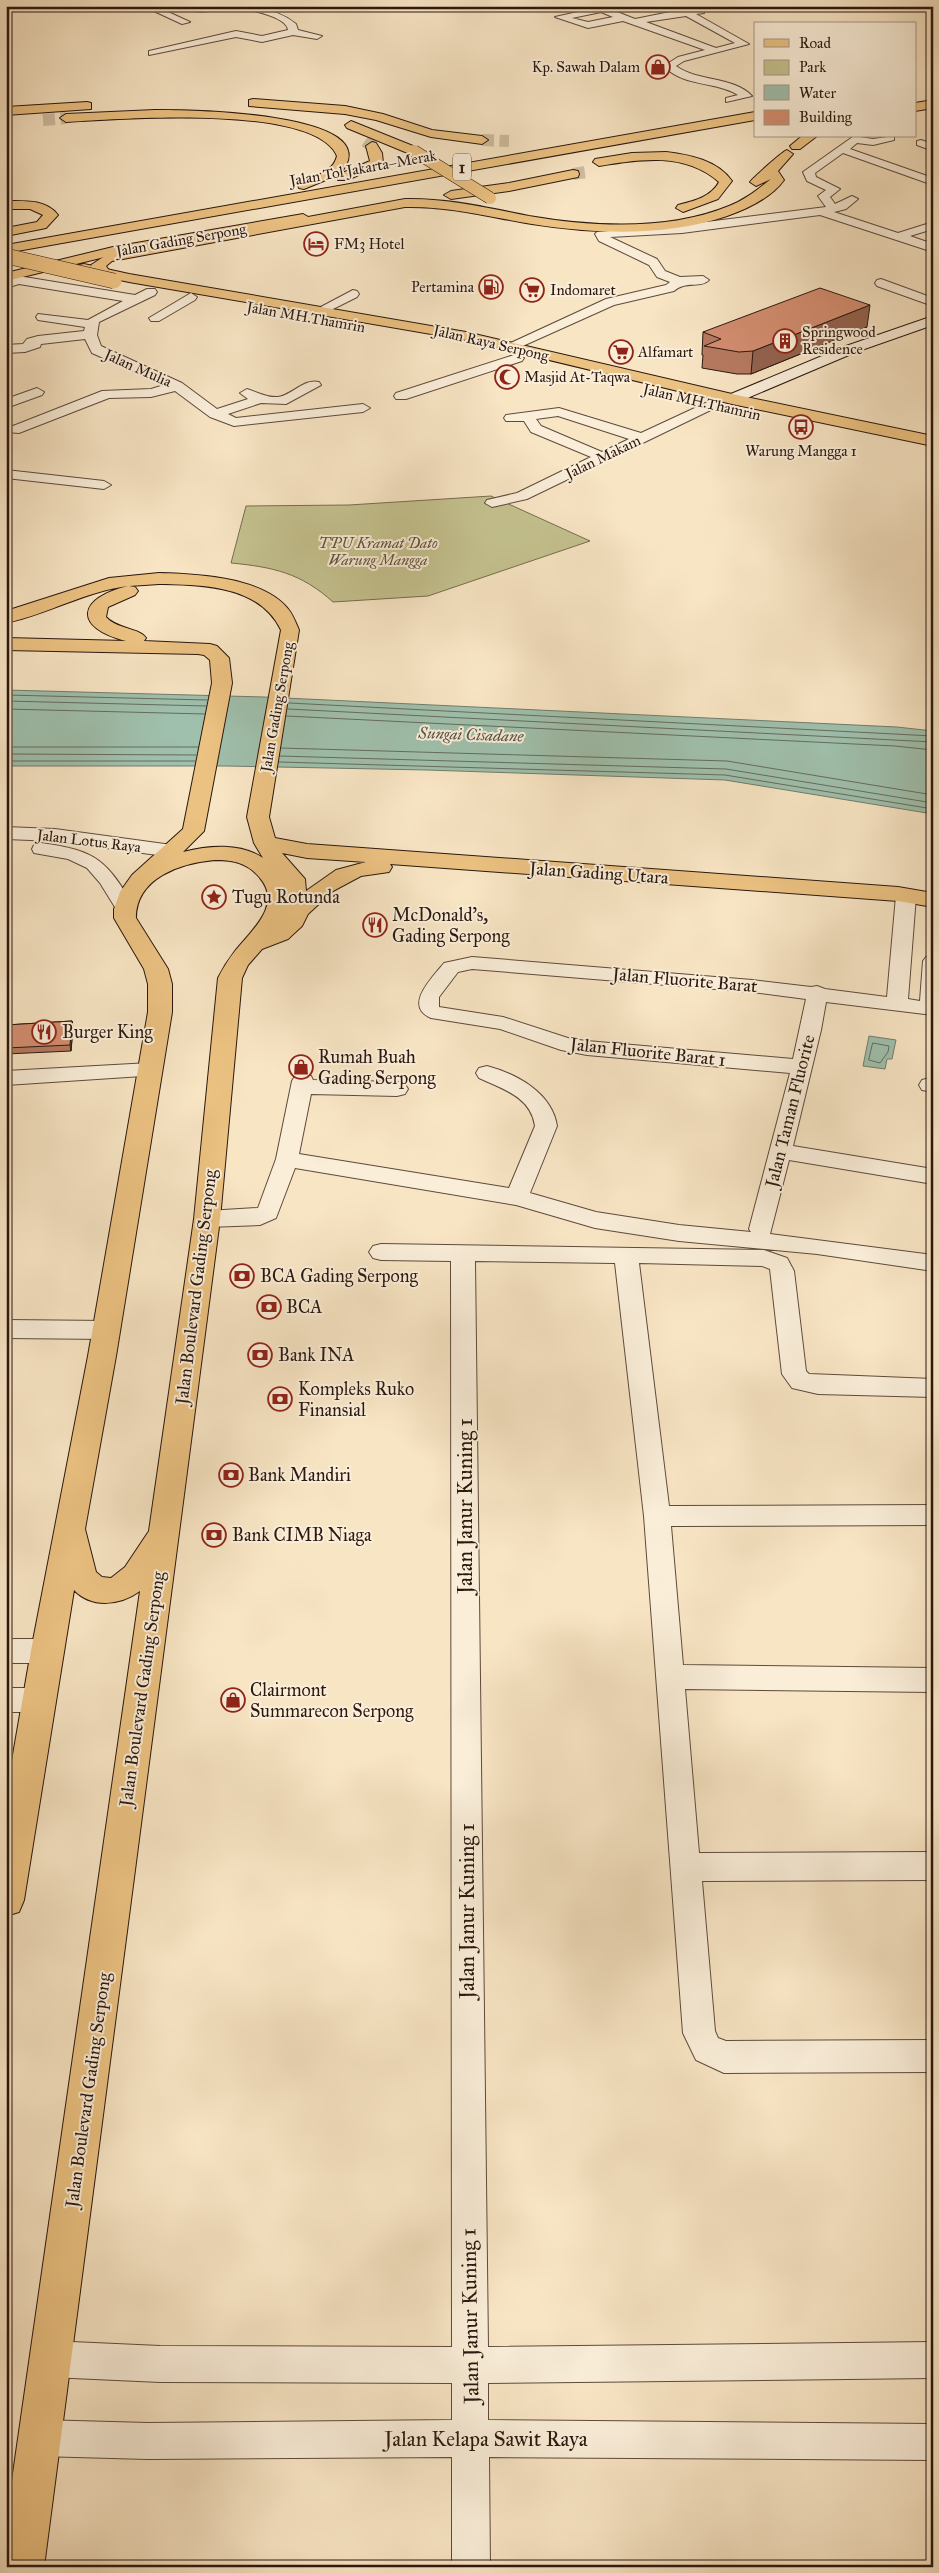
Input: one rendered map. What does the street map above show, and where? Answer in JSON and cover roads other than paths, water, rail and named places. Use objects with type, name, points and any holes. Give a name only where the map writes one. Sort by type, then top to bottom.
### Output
[{"type":"main road","points":[[916,98],[933,94]]},
{"type":"main road","points":[[177,102],[272,107],[333,116],[383,129],[511,207],[576,220],[654,219],[683,214],[726,200],[771,171],[791,150],[808,138]]},
{"type":"main road","points":[[6,111],[177,102],[225,102]]},
{"type":"main road","points":[[244,103],[284,104],[345,110],[379,117],[431,133],[482,140]]},
{"type":"main road","points":[[916,107],[933,104]]},
{"type":"main road","points":[[6,119],[140,108],[217,108],[320,118],[366,130],[419,150]]},
{"type":"main road","points":[[140,108],[260,114],[330,127],[369,144],[378,160],[369,168],[332,180],[168,219]]},
{"type":"main road","points":[[66,118],[161,114],[245,116],[304,128],[324,136],[342,150],[344,159],[341,168],[318,181],[295,188]]},
{"type":"main road","points":[[545,140],[584,137],[754,114]]},
{"type":"main road","name":"Jalan Tol Jakarta–Merak","points":[[6,249],[754,114]]},
{"type":"main road","points":[[6,119],[43,120]]},
{"type":"main road","name":"Jalan Tol Jakarta–Merak","points":[[6,258],[754,126]]},
{"type":"main road","points":[[312,204],[405,195],[636,156],[685,160],[717,171],[726,181],[723,188],[714,197],[697,204],[647,215],[577,215],[546,211],[495,196]]},
{"type":"main road","points":[[587,172],[659,161],[685,160]]},
{"type":"main road","points":[[102,280],[98,264],[108,258],[340,216],[356,210],[405,203],[427,203],[567,224],[643,227],[711,217],[735,208],[758,196],[778,180],[771,171]]},
{"type":"main road","points":[[405,195],[441,196],[469,194],[573,174]]},
{"type":"main road","points":[[6,207],[37,214],[40,218],[39,222],[28,228],[6,232]]},
{"type":"main road","name":"Jalan Gading Serpong","points":[[6,277],[113,251],[356,210]]},
{"type":"main road","name":"Jalan Raya Serpong","points":[[6,249],[84,268],[102,280],[133,293],[158,288],[207,300]]},
{"type":"main road","points":[[6,258],[102,280]]},
{"type":"main road","points":[[6,266],[102,280]]},
{"type":"main road","name":"Jalan Raya Serpong","points":[[102,280],[323,309],[514,352]]},
{"type":"main road","name":"Jalan MH.Thamrin","points":[[207,300],[514,352],[712,404],[930,446]]},
{"type":"main road","points":[[732,398],[850,349],[933,320]]},
{"type":"main road","points":[[572,366],[732,398],[930,446]]},
{"type":"main road","name":"Jalan Gading Serpong","points":[[6,617],[46,607],[99,586],[117,582],[179,579],[257,594],[277,606],[288,621],[290,630],[258,817],[267,847]]},
{"type":"main road","points":[[182,647],[110,631],[100,625],[96,616],[98,607],[105,599],[131,590],[202,582]]},
{"type":"main road","points":[[6,644],[198,648],[215,654],[219,658],[222,683],[198,816],[193,831],[144,877],[131,892],[125,908],[125,918],[156,969],[160,984],[160,1012],[107,1330],[46,1651],[6,1900]]},
{"type":"main road","points":[[267,847],[294,879],[297,912]]},
{"type":"main road","name":"Jalan Gading Utara","points":[[267,847],[905,905],[933,918]]},
{"type":"main road","points":[[144,877],[177,860],[202,854],[233,855],[261,865],[274,882],[279,901],[273,918],[251,947]]},
{"type":"main road","name":"Jalan Gading Utara","points":[[297,912],[326,884],[340,875],[360,869],[379,867],[905,905],[933,900]]},
{"type":"main road","name":"Jalan Boulevard Gading Serpong","points":[[22,2567],[207,1219],[230,978],[238,962],[251,947],[280,934],[294,921],[297,912]]},
{"type":"main road","points":[[70,1526],[83,1578],[91,1588],[108,1591],[130,1584],[142,1569],[165,1526]]},
{"type":"street","points":[[148,6],[185,22]]},
{"type":"street","points":[[187,6],[206,10],[232,6],[268,13],[287,20],[293,26],[293,32]]},
{"type":"street","points":[[620,6],[595,8],[560,17],[588,25],[622,18]]},
{"type":"street","points":[[632,22],[685,12],[707,10],[704,6]]},
{"type":"street","points":[[595,8],[715,51]]},
{"type":"street","points":[[685,12],[744,44],[681,59],[669,66],[693,77],[726,85],[747,96],[730,100]]},
{"type":"street","points":[[152,53],[236,34],[262,39],[293,32],[317,36]]},
{"type":"street","points":[[165,41],[186,37],[207,41]]},
{"type":"street","points":[[728,49],[746,57]]},
{"type":"street","points":[[690,90],[726,85]]},
{"type":"street","points":[[890,138],[873,142],[859,138],[809,172],[810,179],[834,189],[824,196],[833,208],[898,236],[933,248]]},
{"type":"street","points":[[921,143],[933,148]]},
{"type":"street","points":[[841,149],[933,182]]},
{"type":"street","points":[[914,176],[933,171]]},
{"type":"street","points":[[833,208],[852,199]]},
{"type":"street","points":[[703,280],[678,281],[661,274],[653,262],[603,238],[601,234],[682,230],[833,208],[859,210]]},
{"type":"street","points":[[898,236],[933,225]]},
{"type":"street","points":[[6,284],[18,280],[133,293]]},
{"type":"street","points":[[401,396],[514,352],[610,302],[670,288],[678,281]]},
{"type":"street","points":[[881,283],[933,302]]},
{"type":"street","points":[[91,329],[94,320],[133,293]]},
{"type":"street","points":[[323,309],[353,294]]},
{"type":"street","points":[[155,318],[191,297]]},
{"type":"street","points":[[30,326],[46,318],[91,329]]},
{"type":"street","points":[[6,349],[25,348],[35,344],[32,342],[38,340],[91,329]]},
{"type":"street","name":"Jalan Mulia","points":[[91,329],[92,344],[97,350],[177,386],[215,414],[234,422],[363,408]]},
{"type":"street","points":[[215,414],[254,396],[281,401],[314,384]]},
{"type":"street","points":[[6,428],[14,430],[107,394],[150,393],[177,386]]},
{"type":"street","points":[[6,404],[37,392]]},
{"type":"street","name":"Jalan Makam","points":[[492,503],[508,502],[522,496],[712,404]]},
{"type":"street","points":[[511,418],[562,412],[642,438]]},
{"type":"street","points":[[527,416],[536,429],[602,458]]},
{"type":"street","points":[[6,474],[104,485]]},
{"type":"street","name":"Jalan Lotus Raya","points":[[6,834],[82,839],[172,851]]},
{"type":"street","points":[[64,852],[82,839]]},
{"type":"street","name":"Jalan Lotus Raya","points":[[6,847],[64,852],[93,861],[105,874],[125,908]]},
{"type":"street","points":[[898,1004],[905,905]]},
{"type":"street","points":[[931,1009],[933,961]]},
{"type":"street","name":"Jalan Fluorite Barat","points":[[438,1014],[429,1010],[429,997],[451,967],[472,963],[816,992],[931,1009]]},
{"type":"street","name":"Jalan Taman Fluorite","points":[[761,1229],[779,1151],[802,1067],[816,992]]},
{"type":"street","name":"Jalan Fluorite Barat 1","points":[[438,1014],[503,1023],[568,1045],[587,1048],[802,1067]]},
{"type":"street","points":[[6,1078],[150,1070]]},
{"type":"street","points":[[486,1074],[524,1091],[540,1106],[546,1119],[546,1126],[517,1197]]},
{"type":"street","points":[[207,1219],[266,1214],[287,1159],[302,1084],[358,1090],[397,1089]]},
{"type":"street","points":[[779,1151],[933,1178]]},
{"type":"street","points":[[287,1159],[517,1197],[604,1221],[679,1233],[817,1246],[933,1263]]},
{"type":"street","points":[[381,1252],[764,1258],[779,1264],[782,1271],[794,1374],[798,1379],[805,1383],[818,1385],[933,1388]]},
{"type":"street","name":"Jalan Janur Kuning 1","points":[[463,1254],[471,2567]]},
{"type":"street","points":[[626,1255],[657,1516],[684,1867],[699,2033],[707,2049],[724,2057],[933,2056]]},
{"type":"street","points":[[6,1329],[107,1330]]},
{"type":"street","points":[[657,1516],[933,1515]]},
{"type":"street","points":[[6,1651],[46,1651]]},
{"type":"street","points":[[670,1678],[933,1680]]},
{"type":"street","points":[[6,1700],[38,1700]]},
{"type":"street","points":[[684,1867],[933,1866]]},
{"type":"street","points":[[50,2359],[160,2364],[470,2365],[933,2360]]},
{"type":"street","name":"Jalan Kelapa Sawit Raya","points":[[39,2438],[158,2441],[471,2438],[933,2442]]},
{"type":"water","name":"Sungai Cisadane","points":[[6,690],[264,697],[897,727],[933,731],[933,814],[725,780],[427,770],[227,766],[6,766]]},
{"type":"water","points":[[869,1036],[896,1040],[892,1059],[887,1059],[885,1069],[863,1066]]},
{"type":"tunnel","points":[[43,120],[66,118]]},
{"type":"tunnel","points":[[482,140],[509,141]]},
{"type":"tunnel","points":[[365,141],[372,146]]},
{"type":"tunnel","points":[[573,174],[587,172]]},
{"type":"place","name":"Kp. Sawah Dalam","points":[[658,67]]},
{"type":"place","name":"FM3 Hotel","points":[[316,244]]},
{"type":"place","name":"Pertamina","points":[[491,287]]},
{"type":"place","name":"Indomaret","points":[[532,290]]},
{"type":"place","name":"Springwood Residence","points":[[785,341]]},
{"type":"place","name":"Alfamart","points":[[621,352]]},
{"type":"place","name":"Masjid At-Taqwa","points":[[507,377]]},
{"type":"place","name":"Warung Mangga 1","points":[[801,427]]},
{"type":"place","name":"Tugu Rotunda","points":[[214,897]]},
{"type":"place","name":"McDonald's, Gading Serpong","points":[[375,925]]},
{"type":"place","name":"Burger King","points":[[44,1032]]},
{"type":"place","name":"Rumah Buah Gading Serpong","points":[[301,1067]]},
{"type":"place","name":"BCA Gading Serpong","points":[[242,1276]]},
{"type":"place","name":"BCA","points":[[269,1307]]},
{"type":"place","name":"Bank INA","points":[[260,1355]]},
{"type":"place","name":"Kompleks Ruko Finansial","points":[[280,1399]]},
{"type":"place","name":"Bank Mandiri","points":[[231,1475]]},
{"type":"place","name":"Bank CIMB Niaga","points":[[214,1535]]},
{"type":"place","name":"Clairmont Summarecon Serpong","points":[[233,1700]]},
{"type":"park label","name":"TPU Kramat Dato Warung Mangga","points":[[378,552]]}]
